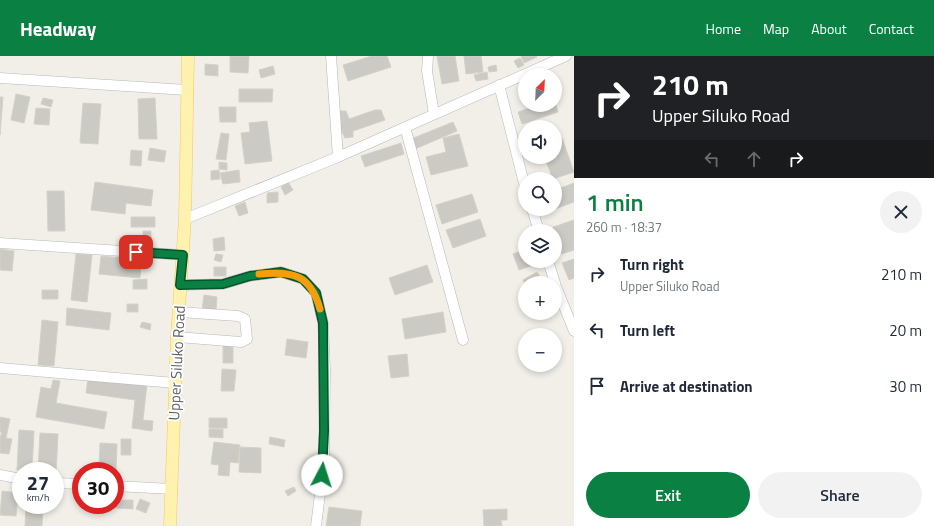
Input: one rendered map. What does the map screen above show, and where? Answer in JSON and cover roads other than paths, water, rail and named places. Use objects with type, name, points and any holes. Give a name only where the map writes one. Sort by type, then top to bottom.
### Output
[{"type":"main road","name":"Upper Siluko Road","points":[[170,526],[177,338],[185,219],[188,56]]},
{"type":"street","points":[[331,56],[338,157]]},
{"type":"street","points":[[428,56],[427,71],[434,114]]},
{"type":"street","points":[[185,219],[338,157],[566,56]]},
{"type":"street","points":[[0,78],[187,90]]},
{"type":"street","points":[[500,85],[521,172]]},
{"type":"street","points":[[404,127],[463,340]]},
{"type":"street","points":[[0,243],[183,255]]},
{"type":"street","points":[[180,285],[223,284],[250,276],[281,272],[303,279],[316,293],[323,323],[325,369],[324,462],[316,526]]},
{"type":"street","points":[[562,301],[574,331]]},
{"type":"street","points":[[177,338],[241,342],[247,339],[244,319],[238,316],[179,312]]},
{"type":"street","points":[[0,368],[175,382]]},
{"type":"street","points":[[0,475],[12,477]]},
{"type":"street","points":[[124,486],[172,489]]}]
